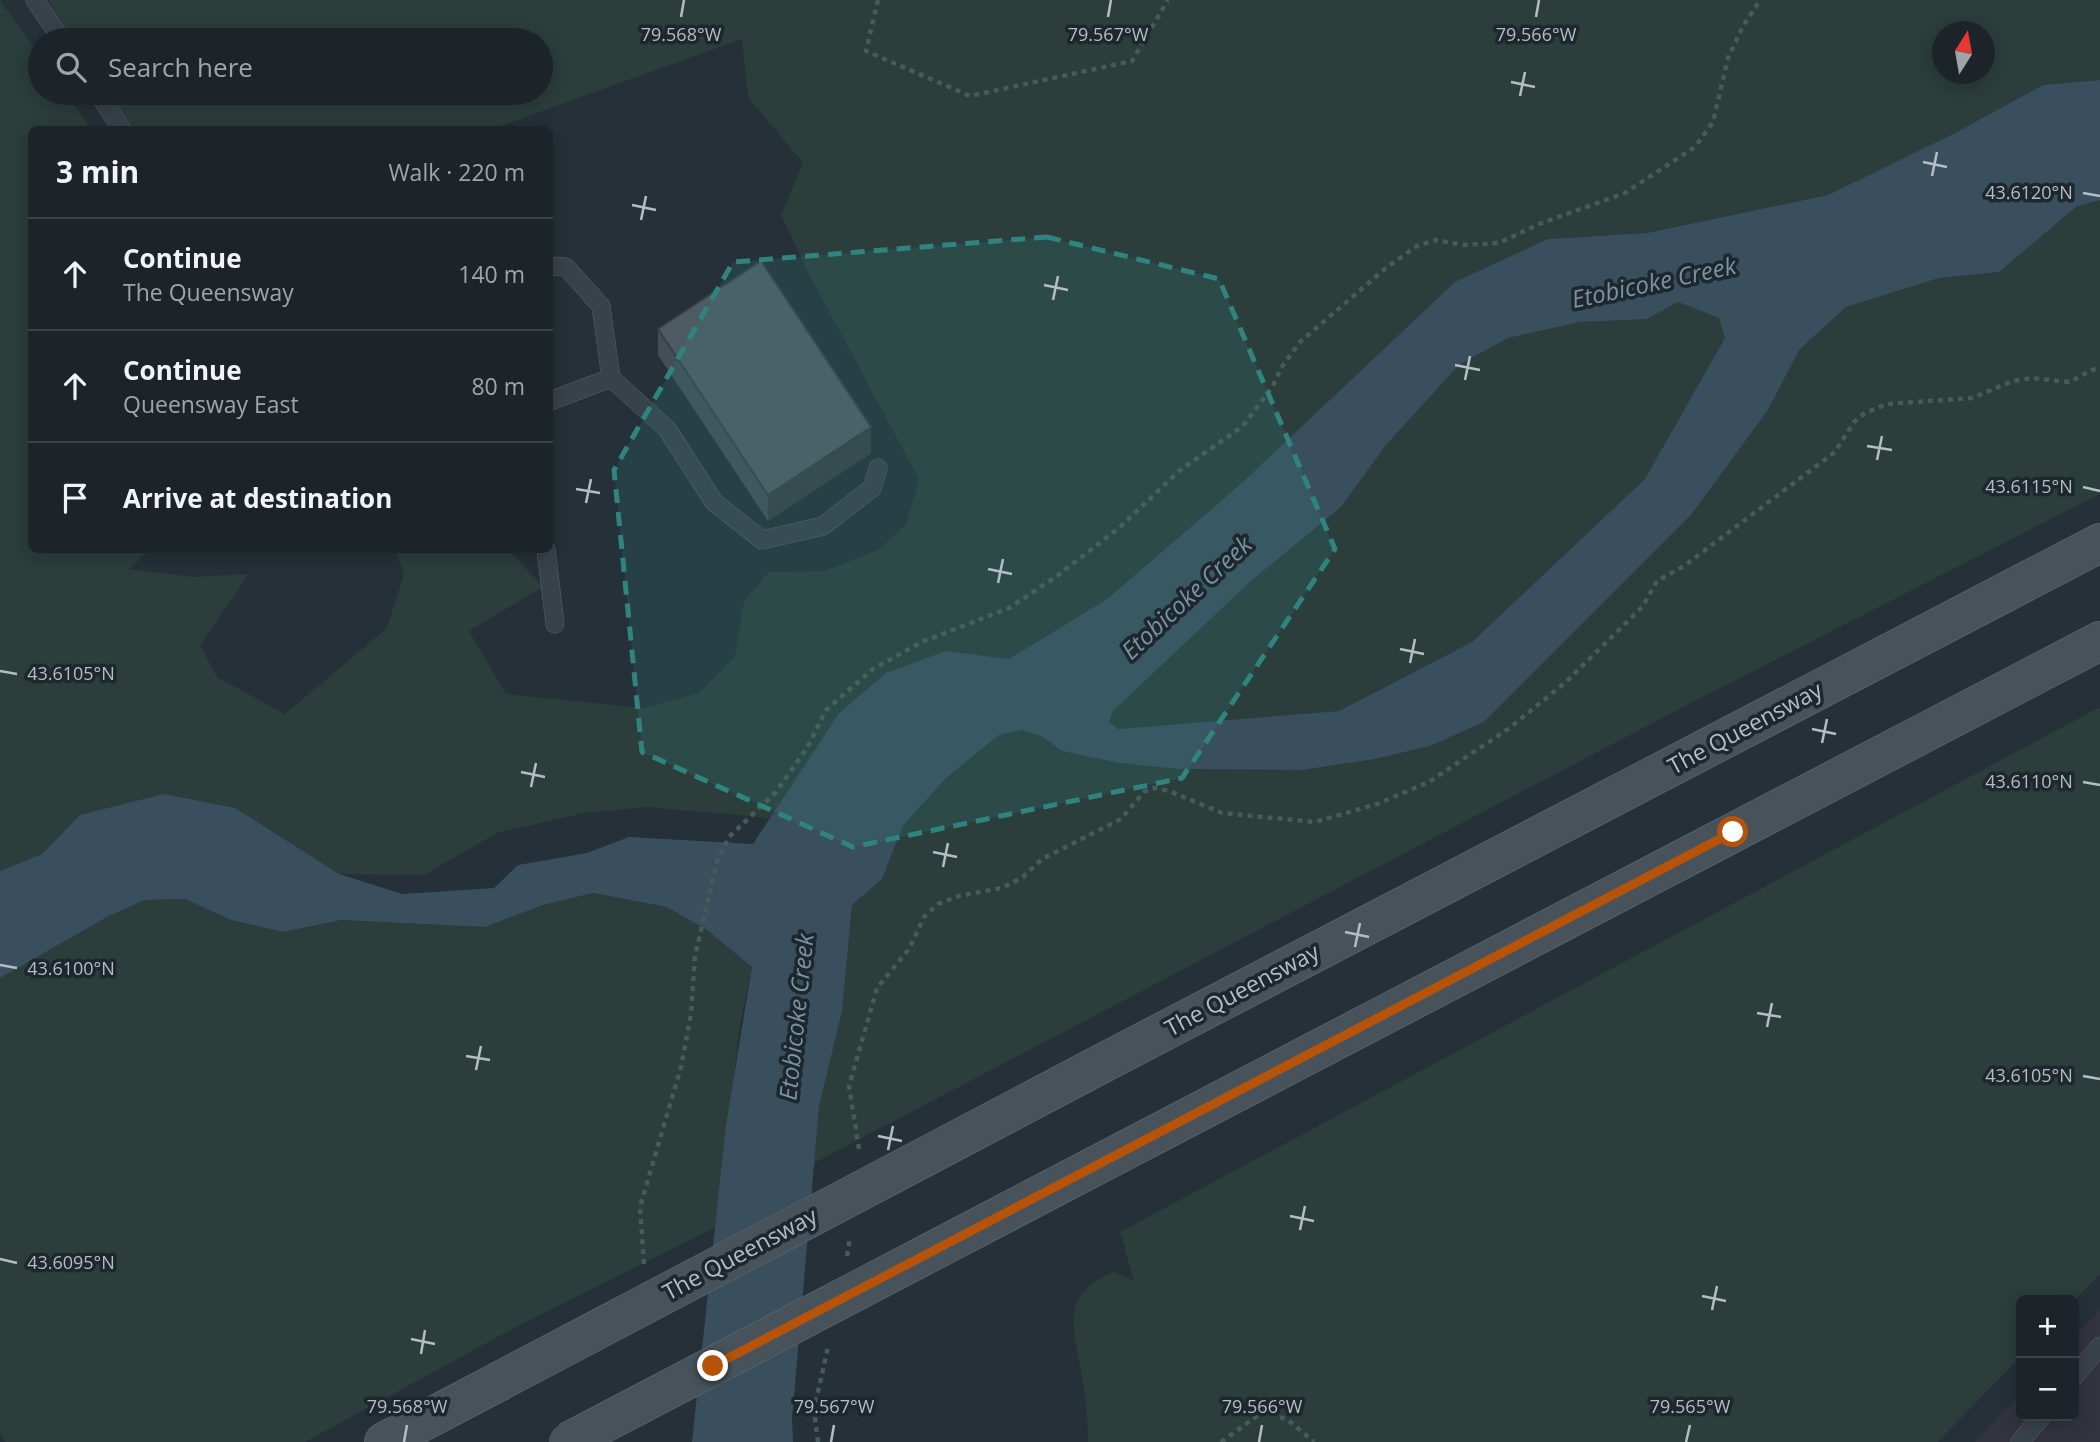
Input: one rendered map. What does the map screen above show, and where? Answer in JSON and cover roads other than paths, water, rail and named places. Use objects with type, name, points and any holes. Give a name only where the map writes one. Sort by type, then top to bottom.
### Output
[{"type":"main road","name":"The Queensway","points":[[384,1442],[2100,543]]},
{"type":"main road","points":[[568,1442],[2100,641]]},
{"type":"lane","points":[[35,0],[54,28]]},
{"type":"lane","points":[[105,105],[119,126]]},
{"type":"lane","points":[[553,266],[566,267],[601,306],[611,378],[667,429],[714,502],[762,540],[823,526],[872,488],[878,468]]},
{"type":"lane","points":[[553,400],[611,378]]},
{"type":"lane","points":[[546,553],[555,624]]},
{"type":"lane","points":[[2079,1371],[2100,1346]]},
{"type":"lane","points":[[2020,1442],[2038,1421]]},
{"type":"water","name":"Etobicoke Creek","points":[[2100,80],[2100,200],[2076,207],[1999,272],[1939,278],[1846,307],[1799,350],[1768,410],[1691,515],[1484,722],[1430,746],[1375,759],[1302,770],[1178,769],[1119,763],[1062,751],[1043,737],[1023,730],[999,735],[945,779],[903,826],[882,879],[852,905],[842,1011],[819,1107],[792,1419],[793,1442],[692,1442],[726,1125],[752,967],[707,930],[667,907],[593,893],[543,905],[485,927],[341,920],[283,932],[231,920],[185,899],[145,900],[109,916],[0,978],[0,871],[42,854],[80,815],[164,794],[235,808],[339,874],[402,894],[494,888],[518,865],[587,853],[629,837],[753,844],[839,713],[886,673],[946,651],[1009,659],[1107,599],[1244,481],[1455,282],[1548,239],[1647,233],[1828,195],[1953,134],[2043,85]],"holes":[[[1678,302],[1719,318],[1725,338],[1645,479],[1472,642],[1339,711],[1118,729],[1109,722],[1113,711],[1250,582],[1341,507],[1386,445],[1459,365],[1508,338],[1580,322],[1647,319]]]}]
